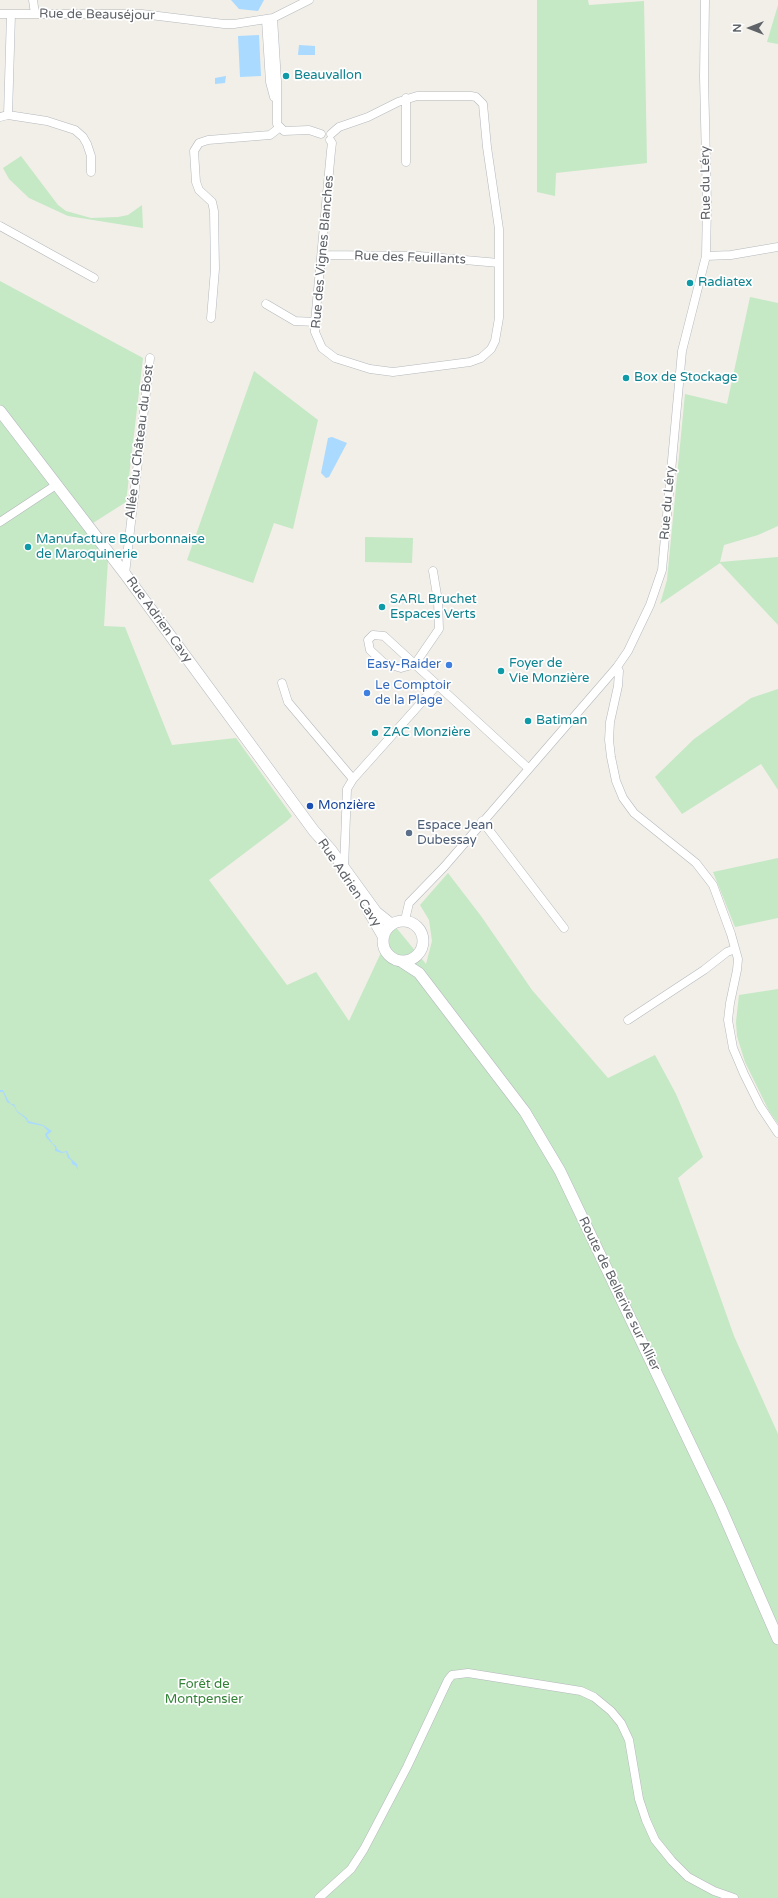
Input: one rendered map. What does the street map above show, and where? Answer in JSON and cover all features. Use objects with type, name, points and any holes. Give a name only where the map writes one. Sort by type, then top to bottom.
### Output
[{"type":"main road","name":"Rue Adrien Cavy","points":[[0,412],[125,574],[314,831],[331,850],[376,912],[391,924]]},
{"type":"main road","name":"Rue Adrien Cavy","points":[[314,831],[320,842],[376,921],[383,936]]},
{"type":"main road","points":[[405,920],[417,926],[424,938],[421,951],[417,957],[412,960],[402,962],[396,960],[386,952],[383,936],[391,924],[405,920]]},
{"type":"main road","points":[[417,957],[419,973]]},
{"type":"main road","name":"Route de Bellerive sur Allier","points":[[402,962],[419,973],[525,1112],[560,1171],[720,1506],[778,1638]]},
{"type":"street","points":[[33,0],[35,14]]},
{"type":"street","name":"Rue de Beauséjour","points":[[0,14],[142,14],[224,24],[270,19],[310,0]]},
{"type":"street","name":"Rue du Léry","points":[[405,920],[409,903],[617,668],[628,651],[650,605],[662,570],[682,351],[706,256],[707,205],[704,77],[705,0]]},
{"type":"street","points":[[11,14],[4,116],[47,121],[75,130],[83,137],[87,144],[91,156],[91,172]]},
{"type":"street","points":[[270,19],[277,82],[277,124],[284,131],[309,130],[321,134],[323,140],[330,137]]},
{"type":"street","name":"Rue des Vignes Blanches","points":[[465,95],[476,97],[483,104],[498,229],[499,318],[495,341],[487,353],[481,358],[470,362],[406,372],[393,372],[370,369],[329,355],[317,340],[315,322],[332,143],[330,137],[339,128],[368,117],[406,98],[417,96],[465,95]]},
{"type":"street","points":[[406,98],[406,162]]},
{"type":"street","points":[[211,318],[215,269],[214,211],[212,202],[199,190],[196,182],[194,151],[199,143],[208,140],[270,135],[280,128]]},
{"type":"street","points":[[0,226],[94,278]]},
{"type":"street","points":[[706,256],[732,255],[778,247]]},
{"type":"street","name":"Rue des Feuillants","points":[[322,255],[419,256],[499,263]]},
{"type":"street","points":[[266,304],[296,321],[315,322]]},
{"type":"street","name":"Allée du Château du Bost","points":[[125,574],[150,358]]},
{"type":"street","points":[[0,522],[56,485]]},
{"type":"street","points":[[433,571],[438,601],[439,629],[415,664],[401,668],[384,663],[370,650],[368,640],[373,635],[384,636],[415,664],[528,768]]},
{"type":"street","points":[[617,668],[619,671],[618,686],[610,722],[609,740],[611,757],[621,792],[634,813],[696,863],[708,876],[713,885],[732,934],[736,950],[737,970],[728,1020],[733,1048],[760,1106],[778,1132]]},
{"type":"street","points":[[282,683],[288,702],[353,779]]},
{"type":"street","points":[[344,868],[347,789],[353,779],[437,685]]},
{"type":"street","points":[[482,821],[564,928]]},
{"type":"street","points":[[331,850],[338,848],[344,843]]},
{"type":"street","points":[[628,1020],[704,970],[727,952],[736,950]]},
{"type":"street","points":[[319,1898],[351,1869],[364,1849],[407,1767],[448,1680],[452,1675],[468,1673],[580,1691],[594,1697],[611,1711],[621,1724],[629,1740],[639,1798],[646,1820],[655,1840],[672,1861],[688,1876],[714,1891],[734,1898]]},
{"type":"green space","points":[[537,0],[588,0],[589,5],[644,1],[647,163],[556,173],[555,196],[537,192]]},
{"type":"green space","points":[[778,5],[778,44],[767,42]]},
{"type":"green space","points":[[21,156],[58,205],[66,211],[91,218],[118,217],[128,215],[142,205],[143,228],[68,216],[29,198],[9,179],[3,168]]},
{"type":"green space","name":"Forêt de Montpensier","points":[[0,281],[143,358],[126,502],[93,523],[109,543],[104,626],[125,627],[172,745],[236,738],[292,816],[209,880],[287,985],[316,972],[349,1021],[394,925],[426,964],[432,941],[429,920],[420,905],[448,873],[481,916],[532,990],[608,1078],[655,1055],[676,1094],[703,1157],[678,1178],[734,1336],[778,1434],[778,1898],[0,1898]]},
{"type":"green space","points":[[750,297],[778,303],[778,526],[758,535],[724,545],[720,562],[778,557],[778,625],[720,563],[660,604],[667,580],[685,394],[727,404]]},
{"type":"green space","points":[[254,371],[318,420],[293,529],[274,523],[253,583],[187,560]]},
{"type":"green space","points":[[365,537],[413,538],[412,563],[365,562]]},
{"type":"green space","points":[[778,689],[778,790],[761,764],[682,814],[655,777],[694,739],[751,698]]},
{"type":"green space","points":[[778,858],[778,918],[735,927],[713,872]]},
{"type":"green space","points":[[778,989],[778,1124],[769,1111],[745,1062],[737,1036],[736,1022],[739,995]]},
{"type":"water","points":[[231,0],[264,0],[258,11],[239,9]]},
{"type":"water","points":[[259,35],[261,76],[240,77],[238,36]]},
{"type":"water","points":[[299,45],[315,46],[315,55],[298,55]]},
{"type":"water","points":[[226,76],[225,83],[215,84],[215,78]]},
{"type":"water","points":[[332,437],[347,443],[329,477],[326,478],[321,473],[328,438]]},
{"type":"water","points":[[0,1090],[3,1090],[11,1104],[14,1104],[17,1111],[27,1118],[28,1121],[43,1125],[52,1131],[47,1135],[57,1149],[62,1152],[67,1151],[70,1158],[77,1164],[78,1171],[76,1166],[72,1164],[71,1160],[68,1158],[66,1152],[62,1153],[55,1151],[55,1147],[46,1137],[45,1134],[48,1131],[43,1126],[28,1123],[25,1118],[17,1112],[14,1106],[7,1102],[3,1092],[0,1092]]},
{"type":"place","name":"Beauvallon","points":[[286,76]]},
{"type":"place","name":"Radiatex","points":[[690,283]]},
{"type":"place","name":"Box de Stockage","points":[[626,378]]},
{"type":"place","name":"Manufacture Bourbonnaise de Maroquinerie","points":[[28,547]]},
{"type":"place","name":"SARL Bruchet Espaces Verts","points":[[382,607]]},
{"type":"place","name":"Easy-Raider","points":[[449,665]]},
{"type":"place","name":"Foyer de Vie Monzière","points":[[501,671]]},
{"type":"place","name":"Le Comptoir de la Plage","points":[[367,693]]},
{"type":"place","name":"Batiman","points":[[528,721]]},
{"type":"place","name":"ZAC Monzière","points":[[375,733]]},
{"type":"place","name":"Monzière","points":[[310,806]]},
{"type":"place","name":"Espace Jean Dubessay","points":[[409,833]]}]
